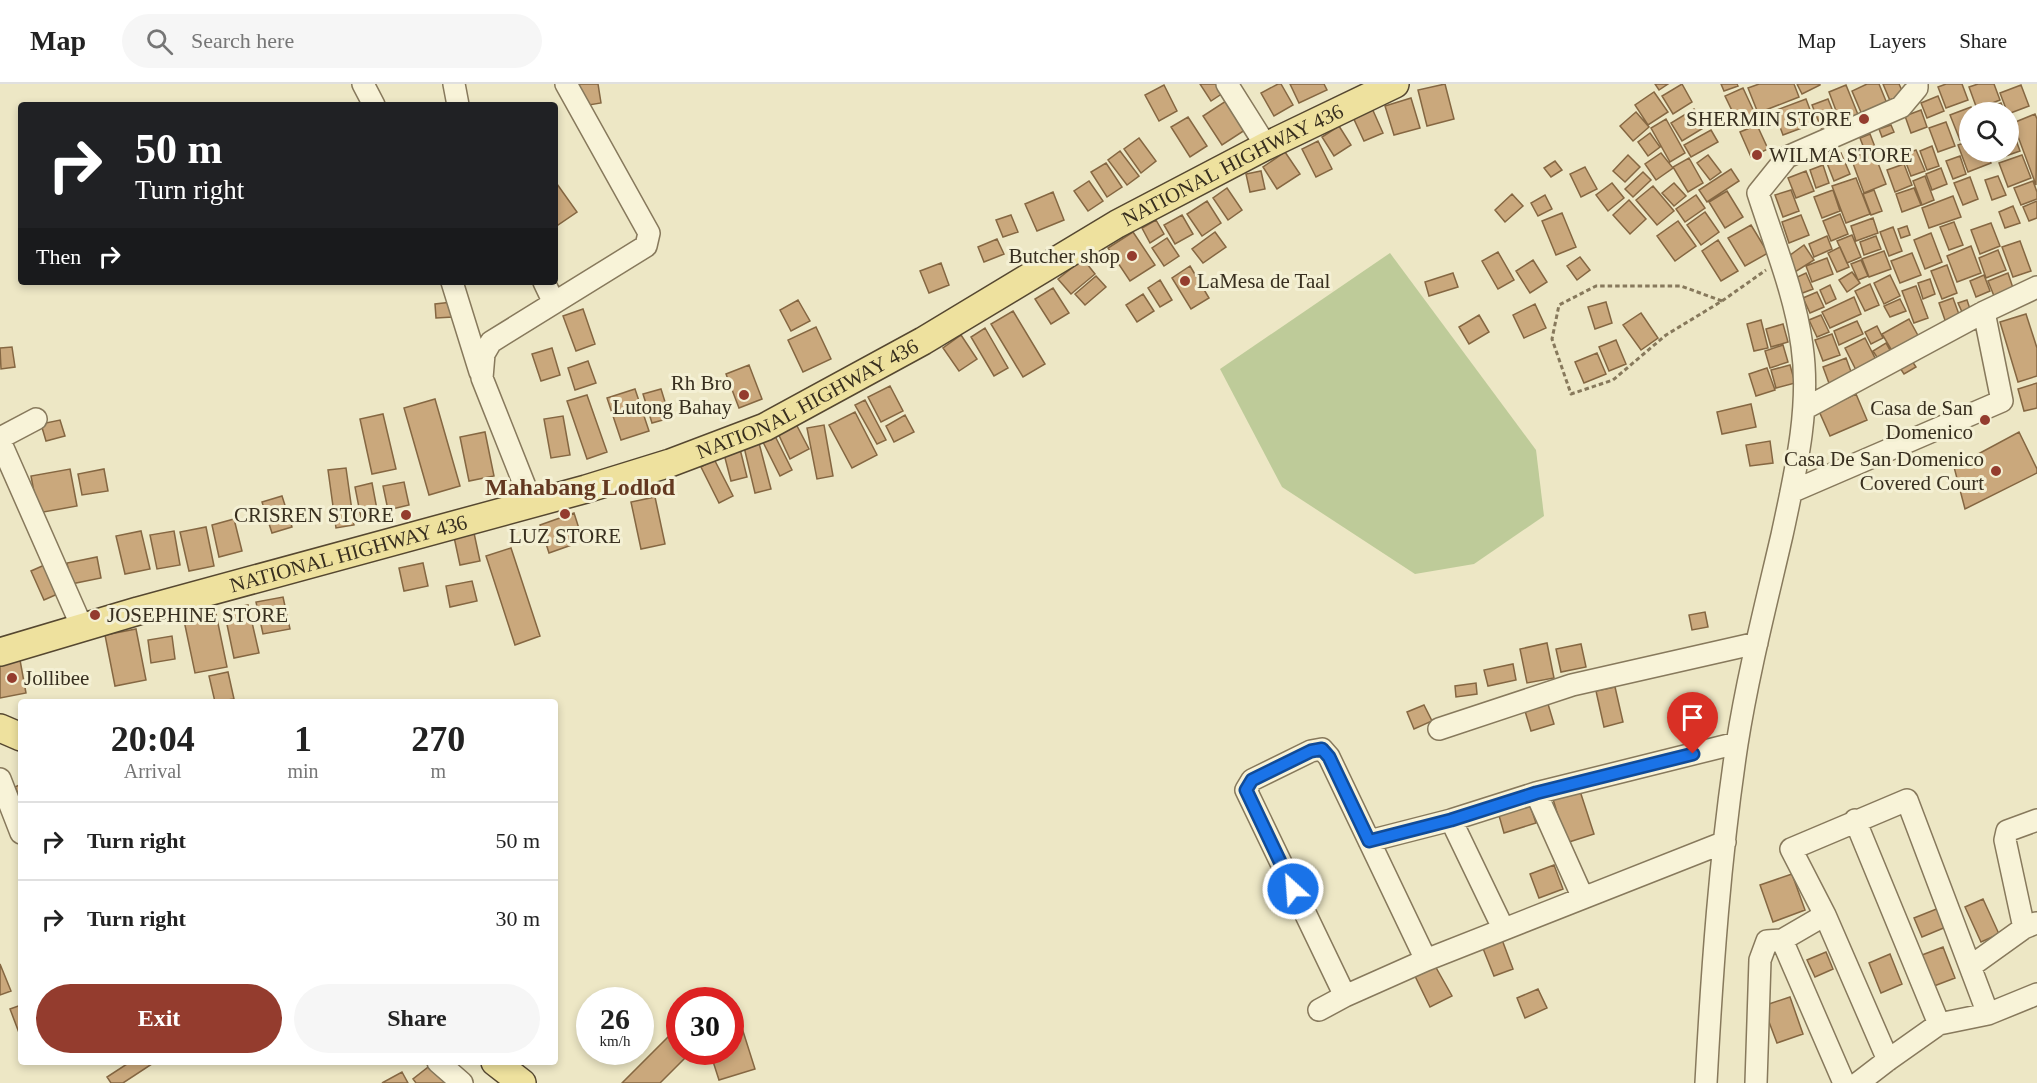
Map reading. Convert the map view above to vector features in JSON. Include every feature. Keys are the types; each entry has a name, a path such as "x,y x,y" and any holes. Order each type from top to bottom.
{"main road":[{"name":"NATIONAL HIGHWAY 436","path":"0,651 532,504 670,463 765,427 923,341 1117,224 1266,146 1395,84"},
{"path":"0,728 18,736"},
{"path":"499,1065 522,1083"}],"street":[{"path":"363,84 372,102"},
{"path":"454,84 457,102"},
{"path":"482,378 484,354 491,342 646,246 649,233 566,84"},
{"path":"1227,84 1266,146"},
{"path":"1706,1083 1712,979 1737,743 1791,492 1804,409 1802,347 1780,260 1758,193 1787,157 1901,107 1917,88 1917,84"},
{"path":"453,285 482,378 532,504"},
{"path":"545,285 554,303"},
{"path":"1804,409 1984,312 2037,287"},
{"path":"1791,492 2002,401 1984,312"},
{"path":"36,419 0,440 82,627"},
{"path":"1439,729 1572,685 1757,643"},
{"path":"1369,841 1451,820 1536,793 1737,743"},
{"path":"1345,996 1246,790 1252,780 1311,751 1322,749 1329,757 1426,960"},
{"path":"0,779 18,825"},
{"path":"1536,793 1583,898"},
{"path":"1887,1060 1825,915 1791,849 1906,800 1988,1014"},
{"path":"1451,820 1503,928"},
{"path":"1855,820 1939,1024"},
{"path":"1971,966 2031,925 2005,840 2007,831 2037,820"},
{"path":"1319,1010 1345,996 1503,928 1725,842"},
{"path":"1755,1083 1760,960 1767,941 1782,940 1825,915"},
{"path":"1782,940 1844,1083"},
{"path":"1858,1083 1939,1024 1988,1014 2037,994"},
{"path":"441,1065 462,1083"}],"path":[{"path":"1722,301 1681,286 1596,286 1559,305 1552,339 1571,394 1613,380 1666,335 1722,301 1780,260"}],"green space":[{"path":"1390,253 1536,450 1544,516 1474,564 1415,574 1282,487 1220,369"}],"building":[{"path":"578,84 598,84 601,103 583,106"},
{"path":"1200,84 1221,84 1226,91 1211,101"},
{"path":"1281,84 1293,105 1274,116 1261,93"},
{"path":"1290,84 1324,84 1327,90 1299,103"},
{"path":"1445,84 1454,119 1427,126 1418,90"},
{"path":"1655,84 1668,84 1659,90"},
{"path":"1682,84 1692,102 1673,114 1662,96"},
{"path":"1721,84 1737,84 1738,86 1724,91"},
{"path":"1759,84 1794,84 1799,97 1758,113 1748,88"},
{"path":"1797,84 1820,84 1820,85 1802,94"},
{"path":"1867,84 1879,84 1888,106 1863,117 1852,91"},
{"path":"1883,84 1899,84 1905,97 1891,103"},
{"path":"1946,84 1962,84 1968,100 1946,108 1938,87"},
{"path":"1978,84 1994,84 2000,100 1974,102 1969,87"},
{"path":"1164,85 1177,111 1159,121 1145,95"},
{"path":"1846,85 1859,117 1841,124 1829,92"},
{"path":"2021,85 2029,106 2019,110 2019,102 2003,102 2000,93"},
{"path":"1743,88 1756,116 1738,123 1725,96"},
{"path":"1654,92 1668,112 1648,125 1635,105"},
{"path":"1938,96 1944,111 1927,118 1921,103"},
{"path":"1411,98 1420,128 1394,135 1385,106"},
{"path":"1806,99 1815,123 1783,135 1774,111"},
{"path":"1828,99 1838,124 1822,130 1812,105"},
{"path":"1226,101 1245,130 1222,145 1203,116"},
{"path":"1371,106 1383,133 1364,141 1352,115"},
{"path":"1694,109 1705,127 1682,141 1671,123"},
{"path":"1921,110 1927,127 1911,133 1905,116"},
{"path":"1636,112 1649,127 1633,141 1620,126"},
{"path":"1959,112 1959,138 1950,115"},
{"path":"2035,114 2037,119 2036,185 2019,139 2019,121"},
{"path":"1188,117 1207,146 1190,157 1171,127"},
{"path":"1666,119 1685,153 1670,162 1651,128"},
{"path":"1946,122 1955,146 1938,152 1929,128"},
{"path":"1757,125 1768,149 1751,157 1740,132"},
{"path":"1891,125 1894,132 1882,137 1879,129"},
{"path":"1339,126 1351,145 1334,156 1322,137"},
{"path":"1711,130 1718,142 1691,157 1684,145"},
{"path":"1650,133 1660,147 1648,156 1638,142"},
{"path":"1870,134 1875,147 1865,151 1860,138"},
{"path":"1139,138 1156,161 1141,173 1124,149"},
{"path":"1318,141 1332,169 1316,177 1302,149"},
{"path":"1932,146 1939,166 1927,170 1920,151"},
{"path":"1873,150 1886,184 1864,193 1851,158"},
{"path":"1916,150 1925,171 1911,176 1903,155"},
{"path":"1120,151 1139,176 1127,185 1108,160"},
{"path":"1285,152 1300,174 1277,189 1263,167"},
{"path":"1661,153 1673,168 1656,180 1645,164"},
{"path":"1841,153 1850,174 1834,181 1825,158"},
{"path":"1628,155 1640,167 1625,182 1613,171"},
{"path":"1708,155 1721,172 1710,180 1697,163"},
{"path":"2022,155 2031,178 2008,187 1999,163 2019,162 2019,156"},
{"path":"1959,156 1959,162 1962,162 1966,174 1953,179 1946,161"},
{"path":"1689,158 1703,183 1688,192 1673,167"},
{"path":"1555,161 1562,170 1551,177 1544,168"},
{"path":"1964,162 1991,162 1991,163 1968,172"},
{"path":"1106,163 1122,187 1107,197 1091,172"},
{"path":"1904,164 1912,185 1895,192 1887,170"},
{"path":"1823,165 1829,183 1816,188 1810,170"},
{"path":"1585,167 1597,189 1581,197 1570,174"},
{"path":"1941,168 1947,184 1932,190 1926,174"},
{"path":"1731,169 1739,181 1707,202 1699,190"},
{"path":"1261,171 1265,189 1250,192 1246,174"},
{"path":"1806,171 1814,191 1796,198 1788,178"},
{"path":"1643,172 1651,180 1633,197 1625,189"},
{"path":"1925,176 1934,200 1922,205 1913,181"},
{"path":"1998,176 2006,195 1992,200 1985,180"},
{"path":"1970,177 1978,199 1963,205 1954,183"},
{"path":"1856,178 1870,214 1846,223 1832,186"},
{"path":"1089,181 1103,201 1088,211 1074,191"},
{"path":"2033,181 2037,199 2021,205 2014,188"},
{"path":"1612,183 1624,198 1608,211 1596,195"},
{"path":"1674,183 1686,196 1674,206 1662,193"},
{"path":"558,185 577,212 558,225"},
{"path":"1653,186 1674,211 1657,225 1636,200"},
{"path":"1227,188 1242,210 1228,220 1213,198"},
{"path":"1914,188 1921,205 1902,212 1896,194"},
{"path":"1791,190 1799,211 1783,217 1775,195"},
{"path":"1833,190 1840,211 1822,218 1814,197"},
{"path":"1874,190 1882,211 1871,215 1863,194"},
{"path":"1727,191 1743,217 1725,228 1709,202"},
{"path":"1053,192 1064,220 1037,231 1025,204"},
{"path":"1512,194 1523,206 1505,222 1495,210"},
{"path":"1545,195 1552,209 1538,216 1531,203"},
{"path":"1696,195 1705,208 1685,222 1676,209"},
{"path":"1953,196 1961,217 1929,228 1922,208"},
{"path":"1629,200 1646,219 1630,234 1613,215"},
{"path":"1207,201 1221,223 1202,236 1187,214"},
{"path":"2037,201 2037,218 2029,221 2023,207"},
{"path":"2013,206 2020,223 2005,228 1999,212"},
{"path":"1705,212 1719,232 1701,245 1687,225"},
{"path":"1562,213 1576,247 1556,255 1542,221"},
{"path":"1840,214 1848,234 1831,241 1823,221"},
{"path":"1011,215 1018,232 1003,237 996,220"},
{"path":"1182,215 1193,234 1175,244 1164,225"},
{"path":"1801,215 1809,235 1789,243 1782,222"},
{"path":"1873,218 1878,233 1856,241 1851,226"},
{"path":"1156,220 1164,234 1150,243 1142,228"},
{"path":"1678,221 1696,246 1675,261 1657,236"},
{"path":"1954,222 1963,245 1949,250 1940,227"},
{"path":"1991,223 2000,246 1980,254 1971,230"},
{"path":"1751,225 1768,253 1745,266 1728,238"},
{"path":"1907,226 1910,235 1901,238 1898,229"},
{"path":"1893,227 1902,251 1889,256 1880,232"},
{"path":"1133,232 1155,265 1130,281 1108,248"},
{"path":"1215,232 1226,247 1203,263 1192,249"},
{"path":"1931,233 1942,262 1925,269 1914,240"},
{"path":"1852,235 1861,257 1847,263 1837,241"},
{"path":"1827,236 1832,249 1814,257 1809,244"},
{"path":"1876,236 1881,249 1864,255 1860,242"},
{"path":"1167,238 1179,256 1164,266 1152,248"},
{"path":"997,239 1004,254 984,262 978,247"},
{"path":"1718,240 1738,271 1721,281 1702,251"},
{"path":"2020,241 2031,271 2013,277 2002,247"},
{"path":"1804,245 1814,260 1795,272 1786,258"},
{"path":"1971,246 1981,273 1957,282 1947,256"},
{"path":"1840,247 1849,267 1837,272 1828,253"},
{"path":"1998,250 2006,270 1986,278 1979,258"},
{"path":"1884,251 1891,269 1869,277 1862,259"},
{"path":"1498,252 1514,280 1498,289 1482,261"},
{"path":"1912,253 1921,275 1900,283 1891,261"},
{"path":"1580,257 1590,270 1577,280 1567,266"},
{"path":"1827,258 1833,274 1812,282 1806,266"},
{"path":"1083,259 1095,274 1071,294 1058,279"},
{"path":"1533,260 1547,282 1530,293 1516,271"},
{"path":"1861,260 1868,276 1858,280 1851,264"},
{"path":"941,263 949,285 929,293 920,271"},
{"path":"1947,265 1957,293 1942,299 1931,271"},
{"path":"1190,266 1209,298 1191,309 1172,278"},
{"path":"1852,272 1860,283 1847,292 1839,280"},
{"path":"1453,273 1458,287 1429,296 1425,282"},
{"path":"1806,273 1813,289 1800,294 1793,279"},
{"path":"2008,273 2013,288 1994,296 1988,281"},
{"path":"1890,275 1900,296 1884,304 1874,283"},
{"path":"1984,275 1990,291 1976,297 1970,281"},
{"path":"1096,276 1106,287 1085,305 1075,294"},
{"path":"1930,279 1935,294 1923,299 1918,283"},
{"path":"1160,280 1172,300 1160,307 1148,288"},
{"path":"1870,284 1879,305 1865,311 1855,291"},
{"path":"1830,285 1836,299 1826,304 1820,290"},
{"path":"1916,286 1928,318 1914,323 1902,291"},
{"path":"1053,288 1069,313 1051,324 1035,299"},
{"path":"1817,292 1824,307 1810,313 1803,298"},
{"path":"1143,294 1154,311 1137,322 1126,305"},
{"path":"1854,297 1861,314 1830,328 1822,312"},
{"path":"1953,298 1960,317 1946,323 1939,303"},
{"path":"1900,299 1906,311 1890,317 1884,306"},
{"path":"798,300 810,321 791,331 780,310"},
{"path":"1967,300 1970,309 1962,312 1958,303"},
{"path":"452,302 453,317 436,318 435,304"},
{"path":"1606,302 1612,323 1595,329 1588,307"},
{"path":"1535,304 1546,328 1524,338 1513,315"},
{"path":"583,309 595,344 576,351 563,316"},
{"path":"1013,311 1045,364 1023,377 991,324"},
{"path":"1641,313 1658,338 1641,350 1623,325"},
{"path":"2026,314 2037,348 2037,376 2018,382 2000,322"},
{"path":"1479,315 1489,332 1469,344 1459,327"},
{"path":"1821,315 1829,332 1817,337 1809,320"},
{"path":"1909,319 1921,341 1895,356 1882,334"},
{"path":"1761,320 1768,348 1754,351 1747,324"},
{"path":"1857,321 1863,334 1839,345 1834,331"},
{"path":"1783,324 1788,342 1771,347 1766,329"},
{"path":"1877,326 1883,338 1871,344 1865,332"},
{"path":"816,327 831,359 803,372 788,340"},
{"path":"985,328 1008,368 994,376 971,337"},
{"path":"1832,334 1840,355 1823,361 1815,340"},
{"path":"961,335 977,359 959,371 943,348"},
{"path":"1865,338 1877,362 1857,372 1845,348"},
{"path":"1616,340 1626,364 1609,371 1599,347"},
{"path":"1886,343 1892,354 1880,362 1873,351"},
{"path":"1783,345 1788,362 1770,368 1765,351"},
{"path":"12,347 15,367 1,369 0,348"},
{"path":"552,348 560,375 541,381 532,354"},
{"path":"1597,353 1606,374 1584,383 1575,362"},
{"path":"1846,358 1853,377 1830,386 1823,367"},
{"path":"588,361 596,383 575,390 568,368"},
{"path":"1912,361 1916,367 1904,374 1900,368"},
{"path":"749,365 762,399 739,408 726,374"},
{"path":"1790,365 1795,383 1776,388 1771,370"},
{"path":"1767,368 1775,390 1756,396 1749,374"},
{"path":"2037,383 2037,408 2024,411 2018,389"},
{"path":"890,386 903,411 881,422 868,397"},
{"path":"635,389 649,431 621,440 607,398"},
{"path":"661,389 670,418 652,423 643,394"},
{"path":"1856,394 1867,420 1830,436 1819,411"},
{"path":"587,395 607,452 587,459 567,401"},
{"path":"435,399 460,486 429,495 404,408"},
{"path":"865,400 886,440 877,444 855,405"},
{"path":"1751,404 1756,427 1722,434 1717,412"},
{"path":"855,412 877,455 852,468 829,425"},
{"path":"383,414 396,469 372,474 360,419"},
{"path":"905,415 914,432 894,442 886,426"},
{"path":"563,416 570,455 551,458 544,419"},
{"path":"60,420 65,436 46,441 41,424"},
{"path":"795,422 809,449 790,459 777,431"},
{"path":"824,425 833,476 817,479 807,428"},
{"path":"485,432 494,476 469,481 460,437"},
{"name":"Casa De San Domenico Covered Court","path":"2019,432 2037,473 1965,509 1954,467"},
{"path":"774,434 792,470 780,476 762,440"},
{"path":"1770,441 1773,463 1750,466 1746,445"},
{"path":"759,443 771,489 755,493 744,447"},
{"path":"740,449 747,477 731,481 724,454"},
{"path":"714,459 733,496 719,503 701,467"},
{"path":"346,468 354,525 336,528 328,470"},
{"path":"70,469 77,506 38,513 31,476"},
{"path":"104,469 108,491 82,495 78,474"},
{"path":"404,482 409,505 388,510 383,486"},
{"path":"372,483 379,520 362,523 355,487"},
{"path":"282,496 292,527 272,533 262,502"},
{"path":"655,497 665,544 641,549 631,502"},
{"path":"574,513 583,541 549,553 540,525"},
{"path":"234,519 242,551 219,557 212,525"},
{"path":"206,527 214,566 189,571 180,532"},
{"path":"141,531 150,569 125,574 116,536"},
{"path":"174,531 180,565 157,569 150,535"},
{"path":"474,533 480,561 460,565 454,537"},
{"path":"511,548 540,636 515,645 486,556"},
{"path":"97,557 101,578 71,584 67,563"},
{"path":"49,563 62,592 44,600 31,571"},
{"path":"423,563 428,586 404,591 399,568"},
{"path":"472,581 477,601 450,607 446,586"},
{"path":"283,597 290,629 263,634 256,602"},
{"path":"214,604 227,667 195,673 182,611"},
{"path":"248,605 259,653 234,658 224,610"},
{"path":"1705,612 1708,627 1692,630 1689,615"},
{"path":"136,629 146,680 115,686 105,635"},
{"path":"172,636 175,659 151,663 148,640"},
{"path":"1547,643 1554,678 1527,683 1520,649"},
{"path":"1581,644 1586,667 1561,672 1556,649"},
{"name":"Jollibee","path":"20,660 26,693 0,698 0,664"},
{"path":"1513,664 1516,680 1488,686 1484,670"},
{"path":"228,672 234,699 214,699 209,676"},
{"path":"1476,683 1477,694 1456,697 1455,686"},
{"path":"1615,687 1623,722 1604,727 1596,691"},
{"path":"1548,704 1554,724 1531,731 1525,711"},
{"path":"1424,705 1432,721 1414,729 1407,712"},
{"path":"1580,791 1594,834 1566,843 1553,799"},
{"path":"1529,802 1536,823 1504,833 1498,812"},
{"path":"1554,865 1563,889 1539,898 1530,874"},
{"path":"1792,874 1805,910 1773,922 1760,885"},
{"path":"1983,899 1999,934 1981,942 1965,907"},
{"path":"1939,908 1946,927 1922,937 1914,918"},
{"path":"1501,937 1513,969 1494,976 1482,946"},
{"path":"1943,947 1955,978 1934,986 1922,955"},
{"path":"1826,952 1833,969 1815,977 1807,960"},
{"path":"1890,954 1902,984 1881,993 1869,963"},
{"path":"0,964 11,991 0,995"},
{"path":"1434,964 1452,996 1430,1007 1414,974"},
{"path":"1538,989 1547,1008 1525,1018 1517,998"},
{"path":"1790,997 1803,1034 1777,1043 1763,1006"},
{"path":"18,1006 18,1030 10,1009"},
{"path":"744,1034 755,1069 719,1080 714,1065 744,1065"},
{"path":"666,1039 666,1065 678,1065 660,1083 622,1083 640,1065 654,1065 654,1051"},
{"path":"125,1065 150,1065 123,1083 111,1083 107,1077"},
{"path":"433,1065 447,1083 416,1083 413,1079"},
{"path":"402,1072 408,1083 382,1083"}],"place":[{"name":"SHERMIN STORE","path":"1864,119"},
{"name":"WILMA STORE","path":"1757,155"},
{"name":"Butcher shop","path":"1132,256"},
{"name":"LaMesa de Taal","path":"1185,281"},
{"name":"Rh Bro Lutong Bahay","path":"744,395"},
{"name":"Casa de San Domenico","path":"1985,420"},
{"name":"Casa De San Domenico Covered Court","path":"1996,471"},
{"name":"LUZ STORE","path":"565,514"},
{"name":"CRISREN STORE","path":"406,515"},
{"name":"JOSEPHINE STORE","path":"95,615"},
{"name":"Jollibee","path":"12,678"}],"district":[{"name":"Mahabang Lodlod","path":"580,487"}],"route":[{"path":"1293,889 1246,790 1252,780 1311,751 1322,749 1329,757 1369,841 1451,820 1536,793 1693,754"}]}
